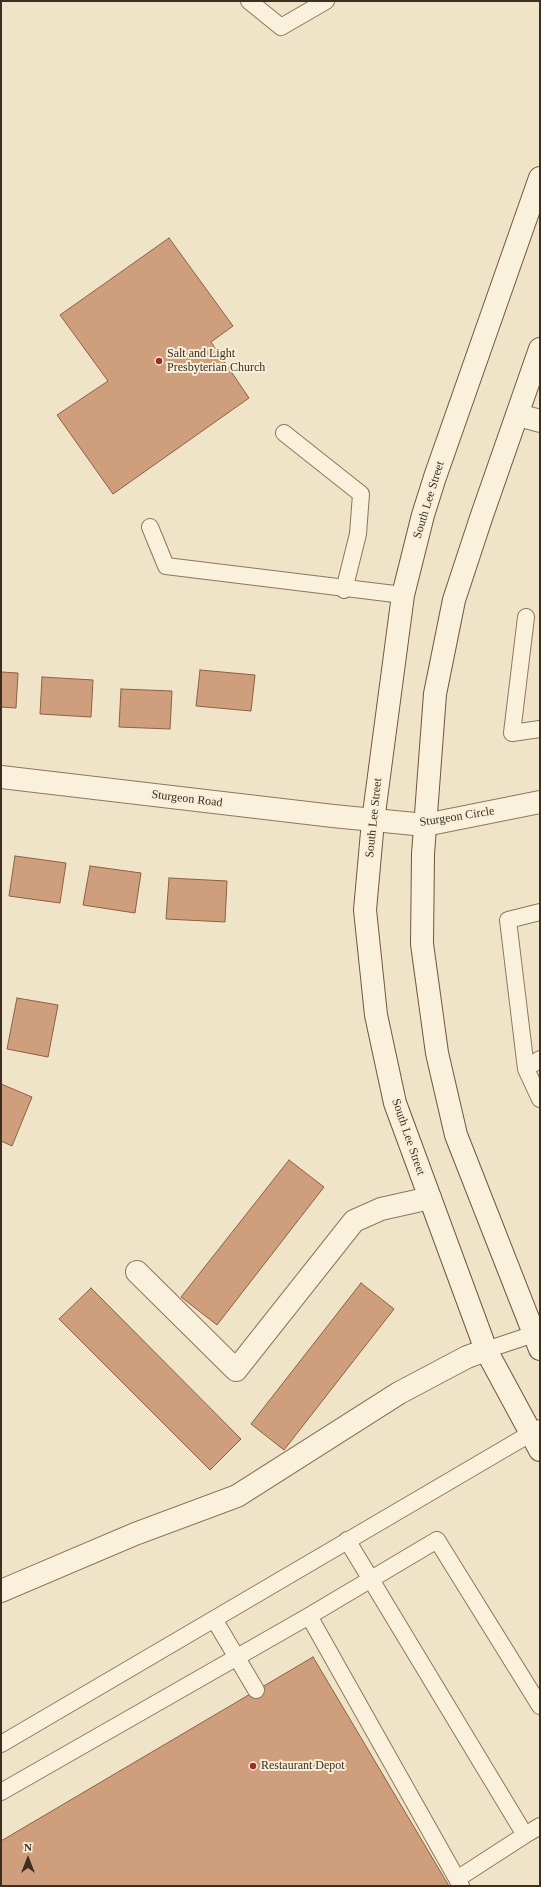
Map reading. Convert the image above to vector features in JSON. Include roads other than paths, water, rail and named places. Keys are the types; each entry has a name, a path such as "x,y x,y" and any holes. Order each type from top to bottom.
{"main road":[{"name":"South Lee Street","path":"537,1437 486,1350 396,1103 376,1015 365,910 373,821 402,595 423,515 435,477 540,178"},
{"path":"538,1338 456,1135 437,1053 422,944 425,825 435,694 454,600 480,518 518,415 540,349"},
{"path":"518,415 540,421"},
{"name":"Sturgeon Road","path":"1,777 373,821"},
{"name":"Sturgeon Circle","path":"373,821 425,825 540,802"},
{"path":"137,1272 236,1370 354,1221 381,1209 430,1198"},
{"path":"1,1591 134,1534 237,1496 399,1393 467,1357 486,1350"}],"lane":[{"path":"249,1 281,27 326,1"},
{"path":"284,433 361,494 358,534 344,590"},
{"path":"150,527 166,566 344,590 402,595"},
{"path":"526,617 512,733 540,729"},
{"path":"540,912 508,920 526,1069 540,1099"},
{"path":"526,1069 540,1059"},
{"path":"486,1350 538,1338"},
{"path":"1,1744 347,1540 537,1437"},
{"path":"347,1540 525,1835"},
{"path":"1,1792 309,1616 370,1578 437,1540 540,1706"},
{"path":"309,1616 459,1883 525,1835 540,1826"},
{"path":"214,1619 256,1690"}],"place":[{"name":"Salt and Light Presbyterian Church","path":"159,361"},
{"name":"Restaurant Depot","path":"253,1766"}]}
